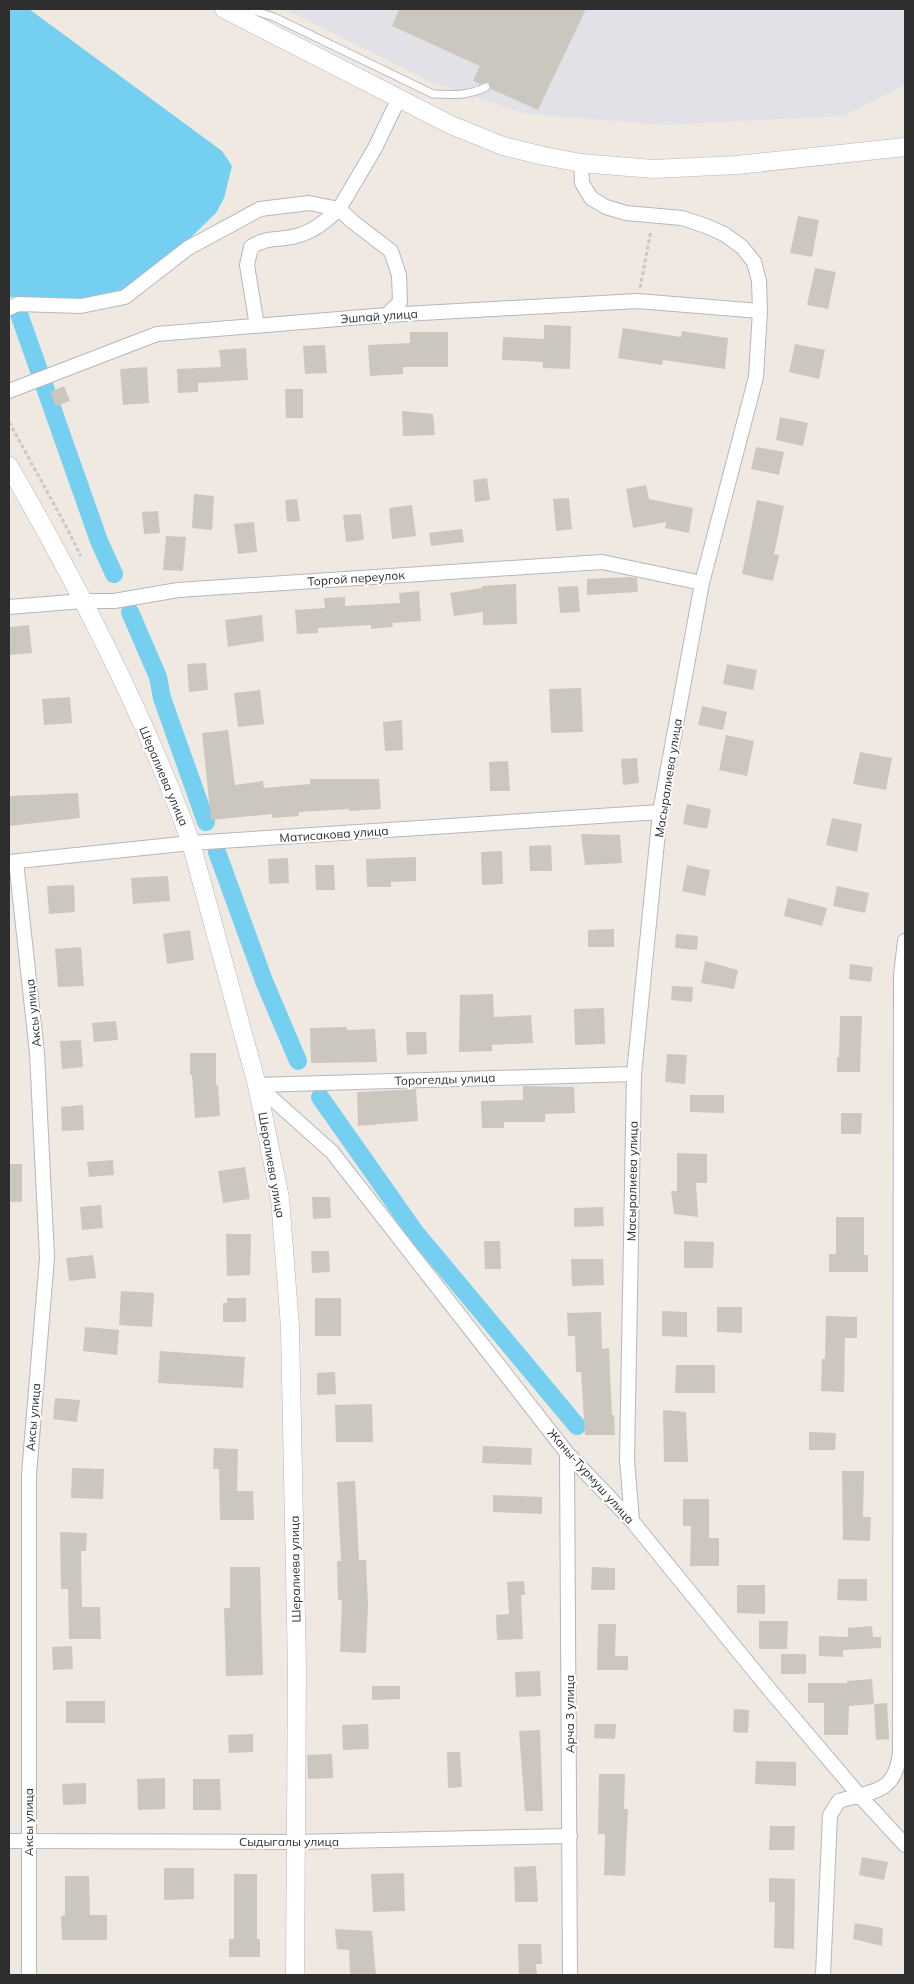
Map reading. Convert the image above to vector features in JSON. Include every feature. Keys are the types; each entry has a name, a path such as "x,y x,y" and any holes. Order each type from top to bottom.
{"street":[{"path":"225,9 451,125 502,146 581,162 653,169 736,166 905,147"},
{"path":"256,326 247,265 250,247 263,239 296,236 323,224 339,208 374,148 400,98"},
{"name":"Масыралиева улица","path":"581,162 582,183 591,198 606,207 619,211 682,218 706,226 742,247 754,262 759,281 760,311 756,377 702,583 660,812 634,1074 628,1460 632,1521"},
{"path":"9,308 18,304 82,306 125,298 188,248 260,209 309,202 339,208 353,222 391,251 398,275 400,302 387,315"},
{"name":"Эшпай улица","path":"9,391 157,334 387,315 637,301 760,311"},
{"name":"Шералиева улица","path":"9,466 82,601 152,745 191,843 257,1085 280,1198 290,1327 298,1669 295,1975"},
{"name":"Торгой переулок","path":"9,607 82,601 114,601 178,590 602,562 702,583"},
{"name":"Матисакова улица","path":"12,861 191,843 660,812"},
{"name":"Аксы улица","path":"12,861 37,1054 47,1258 29,1474 29,1975"},
{"path":"824,1975 830,1815 839,1801 879,1790 891,1782 898,1768 900,1752 901,975 905,941"},
{"name":"Торогелды улица","path":"257,1085 634,1074"},
{"name":"Жаны-Турмуш улица","path":"257,1085 332,1152 567,1453 632,1521 859,1795 905,1845"},
{"name":"Арча 3 улица","path":"567,1453 570,1975"},
{"name":"Сыдыгалы улица","path":"9,1841 296,1842 570,1836"}],"lane":[{"path":"225,9 249,9 274,17 433,94 462,95 486,87"}],"path":[{"path":"637,301 653,216"},
{"path":"9,422 62,516 81,557"}],"shaded area":[{"path":"284,9 905,9 905,85 843,116 666,125 526,114 434,83"}],"water":[{"path":"9,9 29,9 222,151 232,166 224,198 216,213 160,267 130,287 99,299 9,297"}],"building":[{"path":"399,9 586,9 538,110 491,89 489,82 480,84 473,81 480,66 392,26"},
{"path":"798,216 819,220 812,257 790,253"},
{"path":"815,268 836,272 828,309 807,305"},
{"path":"544,325 571,326 570,369 543,368 543,362 502,360 503,337 544,339"},
{"path":"623,328 681,337 682,331 728,338 725,369 663,360 662,365 618,358"},
{"path":"410,332 448,332 448,367 403,367 403,374 370,376 368,345 410,343"},
{"path":"795,344 825,350 819,379 789,372"},
{"path":"325,345 327,373 305,374 303,346"},
{"path":"246,348 248,380 198,383 198,392 178,393 177,369 221,367 219,350"},
{"path":"147,367 149,403 123,405 120,369"},
{"path":"64,386 70,401 56,406 50,392"},
{"path":"285,389 303,389 303,418 286,418"},
{"path":"402,411 433,414 435,435 403,436"},
{"path":"780,417 808,423 803,446 776,440"},
{"path":"756,447 784,452 779,475 751,469"},
{"path":"487,478 490,500 475,502 473,480"},
{"path":"646,485 649,499 693,508 689,533 665,528 666,522 633,528 626,489"},
{"path":"194,494 214,496 212,530 192,528"},
{"path":"569,498 572,529 556,531 553,499"},
{"path":"297,499 300,521 287,522 285,500"},
{"path":"757,500 784,506 774,554 779,555 773,581 742,574"},
{"path":"412,505 416,536 392,539 389,508"},
{"path":"158,511 160,533 144,534 142,512"},
{"path":"361,514 364,540 346,542 343,515"},
{"path":"254,522 257,552 238,554 234,524"},
{"path":"462,529 464,542 431,546 429,533"},
{"path":"166,536 186,537 183,571 163,570"},
{"path":"637,578 638,592 587,595 587,579"},
{"path":"516,584 517,624 483,625 483,612 454,616 450,593 482,588 482,586"},
{"path":"578,586 580,612 560,613 558,587"},
{"path":"419,591 421,621 392,623 393,627 371,629 371,625 318,628 318,633 297,634 295,610 325,608 324,598 345,597 345,606 400,603 399,593"},
{"path":"262,615 264,641 228,647 225,620"},
{"path":"29,625 32,653 9,655 9,627"},
{"path":"206,663 208,690 189,692 187,664"},
{"path":"727,664 757,670 753,690 723,684"},
{"path":"581,688 583,732 551,733 549,689"},
{"path":"260,690 264,724 238,727 234,693"},
{"path":"70,697 72,723 44,725 42,699"},
{"path":"702,706 727,712 723,730 698,725"},
{"path":"402,720 403,750 385,751 383,722"},
{"path":"228,730 235,785 263,781 264,788 310,784 310,779 379,779 381,809 299,812 299,816 272,818 272,814 211,820 202,733"},
{"path":"726,735 754,741 747,776 719,770"},
{"path":"860,752 892,758 886,790 853,784"},
{"path":"637,758 639,783 623,785 621,759"},
{"path":"508,761 510,791 490,791 489,762"},
{"path":"78,793 80,818 9,826 9,796"},
{"path":"687,804 711,809 707,829 683,824"},
{"path":"832,818 862,824 857,852 826,845"},
{"path":"581,834 620,835 622,863 585,865"},
{"path":"551,845 552,871 530,871 529,846"},
{"path":"502,851 503,884 482,885 481,852"},
{"path":"416,857 416,881 391,882 391,887 367,887 366,859"},
{"path":"288,858 289,883 269,884 268,859"},
{"path":"315,865 334,865 335,890 316,890"},
{"path":"687,865 710,870 705,896 682,891"},
{"path":"168,876 170,901 133,904 131,878"},
{"path":"74,885 75,912 49,914 47,886"},
{"path":"837,886 869,893 865,913 833,906"},
{"path":"788,898 827,908 822,926 784,916"},
{"path":"614,929 614,947 588,947 588,930"},
{"path":"190,930 194,960 167,964 163,934"},
{"path":"676,934 698,936 697,950 675,948"},
{"path":"81,947 84,986 58,987 55,949"},
{"path":"705,961 738,970 734,989 701,983"},
{"path":"850,964 873,967 871,982 849,979"},
{"path":"672,986 693,987 692,1002 671,1000"},
{"path":"493,994 494,1017 531,1015 533,1043 492,1045 492,1051 459,1052 460,995"},
{"path":"604,1008 605,1044 575,1045 574,1009"},
{"path":"840,1016 862,1016 860,1072 837,1072"},
{"path":"116,1021 118,1040 94,1042 92,1023"},
{"path":"347,1027 347,1030 375,1029 377,1062 311,1063 310,1028"},
{"path":"406,1032 426,1032 427,1054 407,1055"},
{"path":"81,1040 83,1067 62,1069 60,1041"},
{"path":"190,1053 216,1053 216,1085 218,1085 220,1116 195,1118 192,1075 190,1075"},
{"path":"667,1054 687,1055 685,1084 665,1082"},
{"path":"523,1086 574,1087 575,1113 545,1114 545,1122 504,1122 504,1128 482,1128 481,1101 523,1100"},
{"path":"416,1089 418,1121 358,1126 357,1092"},
{"path":"690,1095 724,1095 724,1113 690,1112"},
{"path":"83,1105 84,1130 62,1131 61,1107"},
{"path":"841,1113 862,1113 861,1134 841,1134"},
{"path":"677,1153 707,1154 707,1183 696,1183 698,1217 674,1214 671,1191 677,1191"},
{"path":"113,1160 114,1175 89,1177 87,1162"},
{"path":"9,1164 22,1164 22,1202 9,1202"},
{"path":"245,1167 250,1199 223,1203 218,1171"},
{"path":"312,1197 330,1197 331,1218 313,1219"},
{"path":"101,1205 103,1228 82,1230 80,1207"},
{"path":"603,1207 604,1226 574,1227 574,1208"},
{"path":"836,1217 864,1217 864,1255 868,1255 868,1272 829,1272 829,1254 836,1254"},
{"path":"226,1234 251,1234 250,1275 227,1276"},
{"path":"484,1241 500,1241 501,1269 485,1269"},
{"path":"684,1241 714,1242 713,1268 684,1268"},
{"path":"311,1251 329,1251 330,1272 312,1273"},
{"path":"93,1255 96,1278 69,1281 66,1258"},
{"path":"571,1259 603,1259 604,1285 572,1286"},
{"path":"121,1291 154,1293 152,1327 119,1325"},
{"path":"227,1298 246,1298 246,1322 223,1322 223,1303 227,1303"},
{"path":"315,1298 341,1298 341,1336 315,1336"},
{"path":"717,1307 742,1307 742,1333 717,1332"},
{"path":"662,1311 687,1312 687,1337 662,1336"},
{"path":"601,1312 602,1349 609,1348 612,1415 614,1415 615,1435 585,1435 581,1372 576,1372 575,1336 568,1336 567,1313"},
{"path":"826,1316 857,1317 857,1338 845,1338 844,1392 821,1391 822,1359 825,1359"},
{"path":"85,1327 119,1330 117,1355 83,1351"},
{"path":"160,1351 245,1357 243,1388 158,1383"},
{"path":"676,1365 715,1365 715,1393 675,1393"},
{"path":"335,1372 336,1394 317,1395 317,1373"},
{"path":"55,1398 80,1400 77,1422 53,1419"},
{"path":"372,1404 373,1442 336,1442 335,1405"},
{"path":"663,1410 686,1412 688,1462 664,1462"},
{"path":"809,1432 836,1433 835,1450 809,1450"},
{"path":"483,1446 532,1448 531,1465 482,1463"},
{"path":"214,1448 238,1449 237,1491 253,1491 254,1520 220,1520 219,1469 213,1469"},
{"path":"72,1468 104,1469 103,1499 71,1498"},
{"path":"842,1471 864,1471 863,1517 871,1517 870,1541 843,1540"},
{"path":"355,1481 359,1560 366,1560 368,1605 366,1653 340,1652 342,1600 338,1600 337,1561 341,1561 337,1482"},
{"path":"493,1495 542,1497 542,1514 493,1512"},
{"path":"683,1499 709,1499 709,1538 719,1538 719,1566 690,1566 691,1526 683,1526"},
{"path":"60,1532 87,1533 86,1551 81,1551 82,1607 100,1607 101,1639 69,1639 68,1589 61,1589"},
{"path":"230,1567 260,1567 263,1675 226,1676 224,1608 230,1608"},
{"path":"592,1567 615,1568 615,1590 591,1590"},
{"path":"838,1579 867,1579 867,1601 837,1600"},
{"path":"524,1581 525,1595 521,1595 523,1639 497,1640 496,1615 509,1614 507,1582"},
{"path":"737,1585 765,1585 765,1614 737,1613"},
{"path":"759,1621 788,1621 787,1649 759,1649"},
{"path":"598,1624 616,1624 615,1656 628,1656 628,1670 597,1670"},
{"path":"872,1626 873,1637 881,1637 881,1648 843,1650 843,1657 819,1656 819,1636 848,1637 848,1628"},
{"path":"72,1646 73,1669 53,1670 52,1647"},
{"path":"781,1654 806,1654 806,1674 781,1674"},
{"path":"540,1671 541,1696 516,1697 515,1672"},
{"path":"872,1679 874,1704 849,1706 848,1735 824,1735 824,1703 808,1703 808,1683 847,1683 847,1681"},
{"path":"372,1686 400,1686 400,1699 372,1700"},
{"path":"66,1701 105,1701 105,1723 66,1723"},
{"path":"887,1703 889,1739 876,1740 874,1704"},
{"path":"734,1709 749,1710 748,1733 733,1732"},
{"path":"368,1724 369,1749 343,1750 342,1725"},
{"path":"595,1724 616,1724 615,1739 594,1738"},
{"path":"540,1730 543,1811 525,1811 519,1731"},
{"path":"253,1734 253,1752 229,1753 228,1735"},
{"path":"447,1752 460,1752 462,1787 448,1788"},
{"path":"332,1754 333,1778 308,1779 307,1755"},
{"path":"756,1761 796,1762 796,1786 755,1784"},
{"path":"599,1774 625,1774 624,1809 628,1809 625,1876 604,1875 605,1834 598,1834"},
{"path":"165,1778 165,1809 138,1810 137,1779"},
{"path":"193,1779 220,1779 221,1810 193,1810"},
{"path":"86,1783 86,1804 63,1805 62,1784"},
{"path":"770,1826 795,1826 794,1850 769,1850"},
{"path":"862,1857 888,1862 884,1880 859,1875"},
{"path":"536,1866 538,1902 515,1902 514,1867"},
{"path":"164,1868 194,1868 194,1899 164,1900"},
{"path":"404,1873 405,1911 373,1912 371,1874"},
{"path":"234,1874 257,1874 257,1939 260,1939 260,1957 229,1957 229,1939 234,1939"},
{"path":"65,1876 89,1876 90,1915 107,1915 107,1940 62,1940 61,1916 65,1915"},
{"path":"769,1878 795,1879 794,1949 774,1948 775,1902 769,1902"},
{"path":"855,1923 883,1928 882,1946 853,1939"},
{"path":"335,1929 372,1931 376,1975 350,1975 349,1950 337,1949"},
{"path":"518,1944 541,1944 542,1964 536,1964 537,1975 519,1975"}],"waterway":[{"path":"18,311 99,541 114,574"},
{"path":"130,612 158,677 162,698 206,822"},
{"path":"217,852 264,981 298,1061"},
{"path":"320,1097 415,1232 577,1426"}]}
